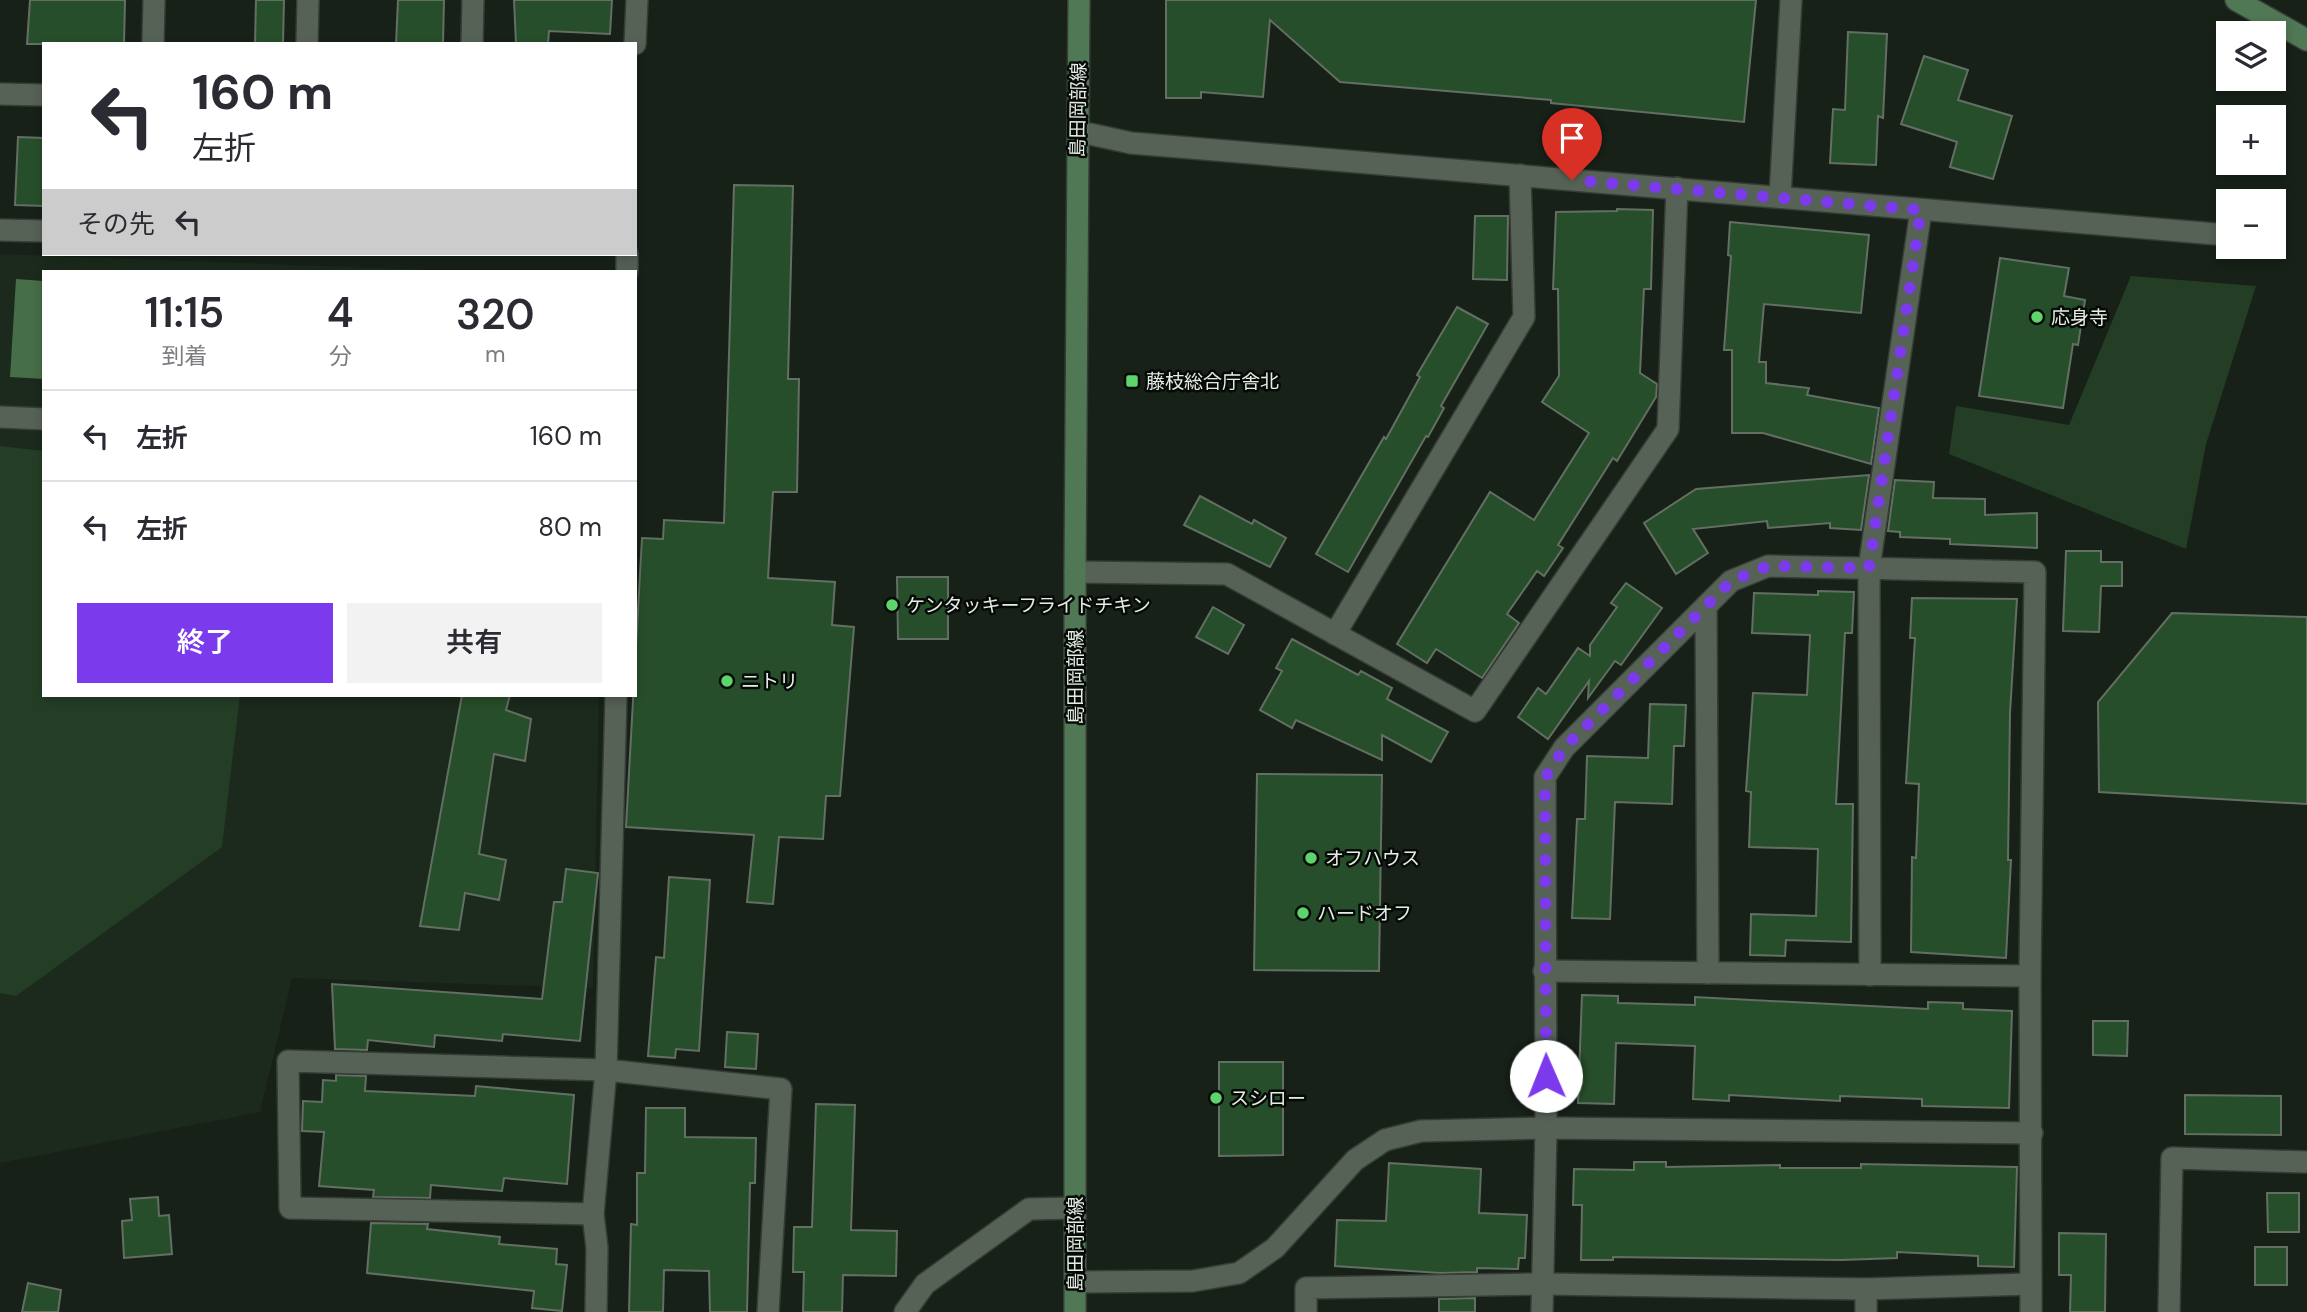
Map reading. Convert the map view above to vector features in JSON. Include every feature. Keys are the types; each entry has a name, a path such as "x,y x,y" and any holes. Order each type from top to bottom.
{"main road":[{"name":"島田岡部線","path":"1076,1312 1075,572 1079,0"},
{"path":"2236,0 2307,40"}],"street":[{"path":"153,42 154,0"},
{"path":"307,42 308,0"},
{"path":"472,42 473,0"},
{"path":"635,42 637,0"},
{"path":"1780,197 1791,0"},
{"path":"0,94 42,95"},
{"path":"1078,134 1090,134 1131,144 2216,233"},
{"path":"1335,634 1524,317 1520,175"},
{"path":"1075,572 1227,574 1475,711 1668,429 1677,188"},
{"path":"1870,975 1869,568 1921,210"},
{"path":"0,230 42,231"},
{"path":"0,417 42,419"},
{"path":"1542,1312 1546,1128 1545,778 1564,748 1731,581 1768,566 2035,572 2030,976 2031,1312"},
{"path":"1706,606 1708,973"},
{"path":"596,1312 597,1248 593,1214 606,1070 616,697"},
{"path":"1544,971 2030,976"},
{"path":"593,1214 290,1208 288,1061 606,1070 781,1089 768,1312"},
{"path":"1075,1282 1193,1281 1239,1273 1275,1248 1354,1160 1385,1140 1421,1132 1546,1128 2032,1133"},
{"path":"2169,1312 2172,1158 2307,1162"},
{"path":"905,1312 925,1284 1028,1209 1075,1208"},
{"path":"1306,1312 1306,1288 1543,1284 1866,1289 2030,1284"},
{"path":"1866,1289 1866,1312"}],"shaded area":[{"path":"0,254 429,270 42,270 42,697 599,697 593,988 292,978 260,1112 0,1163"},
{"path":"2131,276 2256,286 2206,444 2186,549 1949,454 1956,406 2069,425"},
{"path":"16,279 42,281 42,379 10,377"},
{"path":"0,446 42,451 42,697 240,697 222,847 16,996 0,993"}],"building":[{"path":"30,0 125,0 124,42 27,44"},
{"path":"256,0 284,0 283,42 255,42"},
{"path":"398,0 444,0 443,42 396,42"},
{"path":"514,0 612,0 610,34 549,31 548,42 516,42"},
{"path":"1166,0 1756,0 1744,122 1551,103 1551,100 1340,82 1270,20 1263,97 1201,92 1201,98 1166,98"},
{"path":"1848,32 1887,34 1883,118 1878,116 1876,165 1830,163 1833,109 1845,110"},
{"path":"1924,56 1968,70 1958,100 2012,116 1993,179 1950,167 1957,142 1901,124"},
{"path":"18,137 42,138 42,206 15,205"},
{"path":"734,185 793,186 788,379 799,379 797,492 773,492 768,578 835,582 832,625 854,627 840,796 826,796 823,839 779,837 773,904 747,902 754,835 626,827 633,697 637,697 637,628 642,538 663,539 664,520 724,523"},
{"path":"1653,210 1651,289 1644,289 1640,373 1657,384 1656,397 1617,461 1613,458 1558,545 1563,548 1544,576 1537,571 1507,614 1519,623 1482,678 1436,649 1427,663 1397,644 1490,492 1534,520 1589,433 1542,402 1559,376 1558,289 1553,289 1556,212"},
{"path":"1475,216 1508,216 1507,280 1473,279"},
{"path":"1730,222 1869,235 1861,313 1764,304 1759,362 1766,362 1766,383 1809,388 1807,395 1879,408 1871,464 1763,433 1732,433 1732,350 1724,350 1731,256 1728,255"},
{"name":"応身寺","path":"2000,258 2069,268 2064,296 2085,300 2078,345 2073,344 2063,408 1979,396"},
{"path":"1457,307 1488,324 1441,406 1444,408 1428,437 1426,436 1348,572 1316,554 1384,437 1386,439 1420,377 1417,375"},
{"path":"1869,475 1861,530 1830,528 1830,523 1768,528 1767,521 1693,529 1708,553 1676,574 1644,523 1696,489"},
{"path":"1895,480 1934,482 1933,498 1985,499 1985,515 2037,513 2037,548 1950,544 1950,539 1900,537 1900,532 1888,531"},
{"path":"1200,496 1252,524 1254,520 1286,538 1270,567 1184,525"},
{"path":"2066,551 2101,551 2101,562 2122,562 2122,586 2101,586 2099,632 2063,631"},
{"path":"897,577 948,577 948,639 898,639"},
{"path":"1626,583 1662,608 1621,665 1615,661 1588,698 1589,681 1548,739 1518,717 1538,688 1546,694 1578,648 1590,656 1590,645 1617,607 1611,603"},
{"path":"1818,591 1854,592 1852,633 1845,633 1836,804 1853,804 1851,942 1786,940 1785,956 1750,955 1751,914 1816,916 1818,849 1749,847 1751,792 1746,791 1753,693 1807,695 1810,635 1752,633 1754,593 1818,595"},
{"path":"1912,598 2017,599 2010,713 2008,860 2011,860 2006,958 1911,952 1912,857 1916,858 1919,784 1906,783 1915,638 1910,638"},
{"path":"1213,607 1244,625 1228,654 1196,637"},
{"path":"2172,613 2307,617 2307,804 2099,792 2098,702"},
{"path":"1292,639 1358,675 1361,671 1392,688 1387,699 1448,732 1431,762 1382,735 1382,760 1296,720 1292,728 1260,710 1282,671 1276,668"},
{"path":"462,697 509,697 506,710 531,719 525,761 494,754 479,854 506,860 499,900 465,893 459,930 420,926"},
{"path":"1650,704 1686,705 1684,746 1674,746 1672,804 1615,802 1610,919 1572,918 1577,819 1585,819 1587,756 1648,758"},
{"path":"1257,774 1382,775 1379,971 1254,970"},
{"path":"566,869 598,873 580,1041 503,1034 502,1041 435,1035 434,1047 368,1040 367,1050 335,1049 332,984 542,999 554,902 562,902"},
{"path":"669,877 710,880 699,1051 676,1049 675,1058 648,1056 656,957 664,958"},
{"path":"1582,995 1618,996 1618,1003 1695,1005 1695,997 1928,1009 1928,1002 1963,1003 1963,1009 2012,1011 2009,1108 1922,1106 1922,1099 1840,1096 1840,1101 1729,1095 1729,1101 1693,1099 1695,1046 1616,1043 1614,1104 1578,1103"},
{"path":"2093,1021 2128,1021 2127,1056 2093,1055"},
{"path":"727,1032 758,1034 756,1069 725,1067"},
{"path":"1219,1062 1283,1062 1283,1155 1219,1156"},
{"path":"336,1075 366,1076 365,1091 475,1096 476,1086 574,1095 567,1184 504,1178 502,1191 431,1185 430,1198 373,1197 374,1190 319,1186 324,1132 302,1131 303,1101 322,1102 323,1080 336,1081"},
{"path":"2185,1095 2281,1096 2281,1135 2185,1134"},
{"path":"816,1104 855,1105 851,1230 897,1231 896,1276 843,1275 842,1312 803,1312 804,1272 793,1272 794,1227 812,1227"},
{"path":"646,1108 685,1108 685,1137 756,1138 755,1183 750,1183 747,1312 710,1312 709,1271 664,1270 663,1312 629,1312 631,1224 637,1225 637,1173 645,1173"},
{"path":"1634,1162 1666,1162 1666,1167 1780,1165 1780,1168 1861,1168 1861,1164 2017,1167 2014,1267 1978,1266 1978,1256 1897,1252 1897,1258 1841,1260 1613,1257 1613,1260 1581,1260 1582,1205 1573,1205 1574,1169 1634,1170"},
{"path":"1389,1163 1481,1169 1479,1213 1527,1215 1525,1258 1519,1258 1518,1269 1477,1268 1477,1272 1440,1273 1335,1266 1337,1220 1386,1221"},
{"path":"2267,1193 2299,1193 2299,1232 2268,1232"},
{"path":"158,1197 159,1216 169,1215 172,1254 124,1258 122,1221 132,1220 130,1199"},
{"path":"371,1223 428,1224 427,1229 500,1237 499,1244 557,1249 556,1264 567,1265 562,1311 532,1308 534,1291 367,1273"},
{"path":"2059,1233 2106,1234 2105,1312 2070,1312 2071,1275 2059,1275"},
{"path":"2255,1247 2287,1247 2287,1285 2255,1285"},
{"path":"28,1283 61,1290 58,1312 22,1312"},
{"path":"1475,1298 1475,1312 1439,1312 1439,1299"}],"place":[{"name":"応身寺","path":"2037,317"},
{"name":"藤枝総合庁舎北","path":"1132,381"},
{"name":"ケンタッキーフライドチキン","path":"892,605"},
{"name":"ニトリ","path":"727,681"},
{"name":"オフハウス","path":"1311,858"},
{"name":"ハードオフ","path":"1303,913"},
{"name":"スシロー","path":"1216,1098"}],"route":[{"path":"1546,1076 1545,778 1564,748 1731,581 1768,566 1869,568 1921,210 1572,180"}]}
